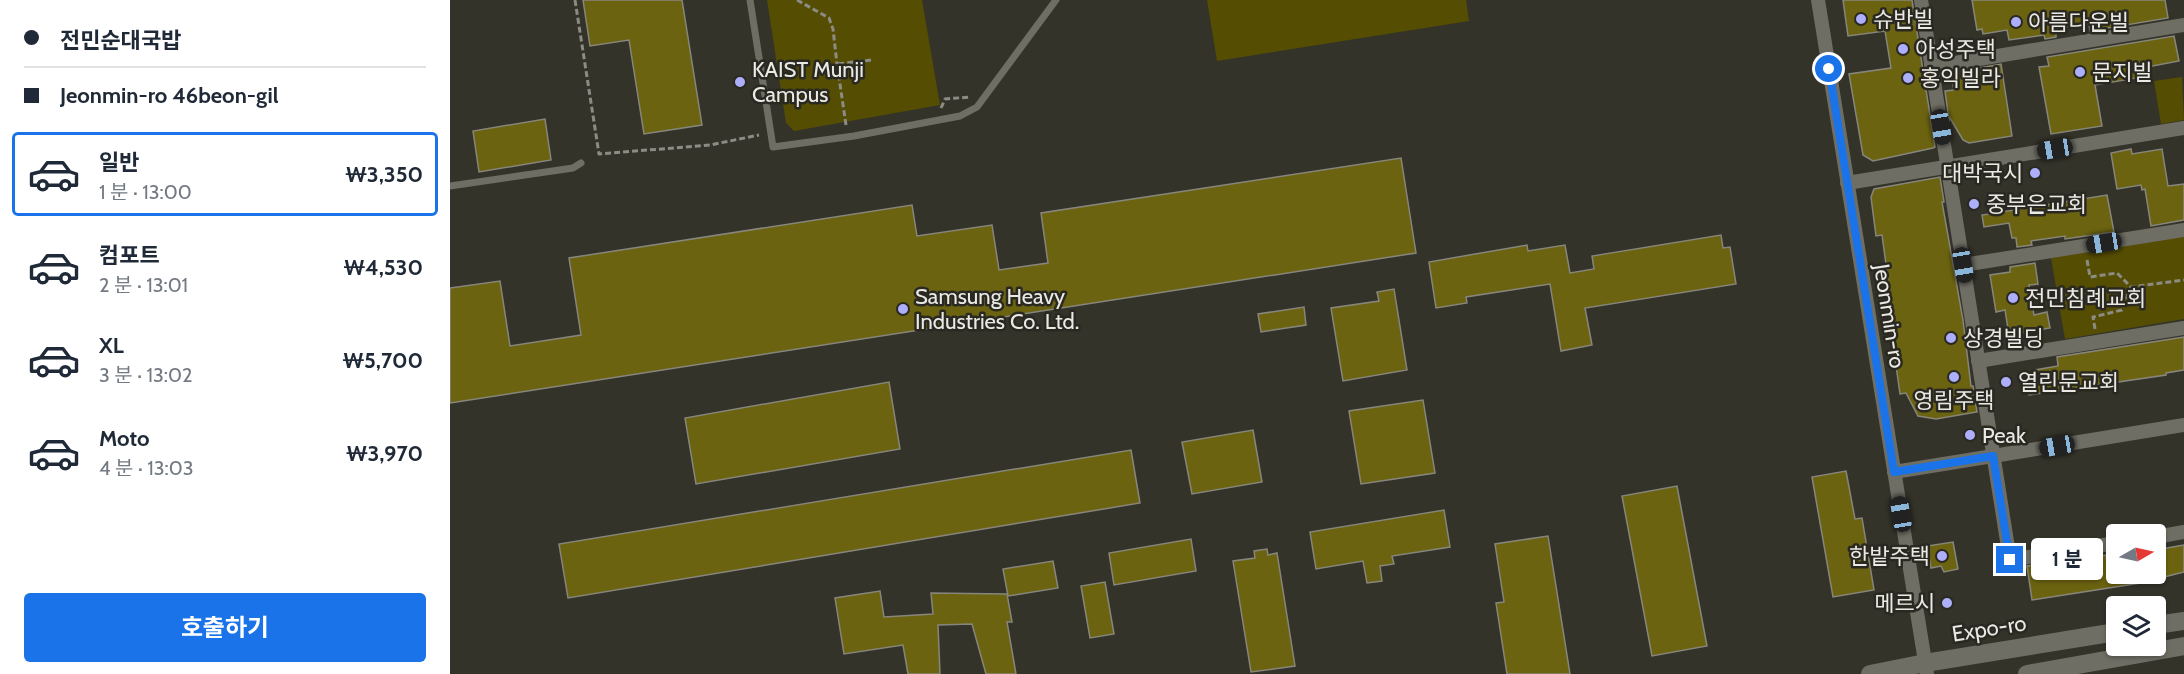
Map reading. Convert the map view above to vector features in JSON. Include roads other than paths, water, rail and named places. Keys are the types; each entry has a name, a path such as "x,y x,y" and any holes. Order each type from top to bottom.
{"main road":[{"path":"2166,624 2184,621"},
{"name":"Expo-ro","path":"1870,674 1926,668 2106,634"},
{"path":"2026,674 2184,646"}],"street":[{"name":"Jeonmin-ro","path":"1818,0 1926,668"},
{"path":"1921,0 2010,560 2106,545"},
{"path":"1931,66 2184,24"},
{"path":"1847,183 2184,128"},
{"path":"1963,265 2184,230"},
{"path":"1978,361 2184,328"},
{"path":"1894,472 2184,424"},
{"path":"2166,535 2184,532"}],"lane":[{"path":"750,0 773,147 854,136 960,116 977,107 1056,0"},
{"path":"450,186 573,168 581,163"}],"place":[{"name":"슈반빌","path":"1861,19"},
{"name":"아름다운빌","path":"2016,22"},
{"name":"아성주택","path":"1903,49"},
{"name":"문지빌","path":"2080,72"},
{"name":"홍익빌라","path":"1908,78"},
{"name":"KAIST Munji Campus","path":"740,82"},
{"name":"대박국시","path":"2035,173"},
{"name":"중부은교회","path":"1974,204"},
{"name":"전민침례교회","path":"2013,298"},
{"name":"Samsung Heavy Industries Co. Ltd.","path":"903,309"},
{"name":"상경빌딩","path":"1951,338"},
{"name":"영림주택","path":"1954,377"},
{"name":"열린문교회","path":"2006,382"},
{"name":"Peak","path":"1970,435"},
{"name":"한밭주택","path":"1942,556"},
{"name":"메르시","path":"1947,603"}]}
